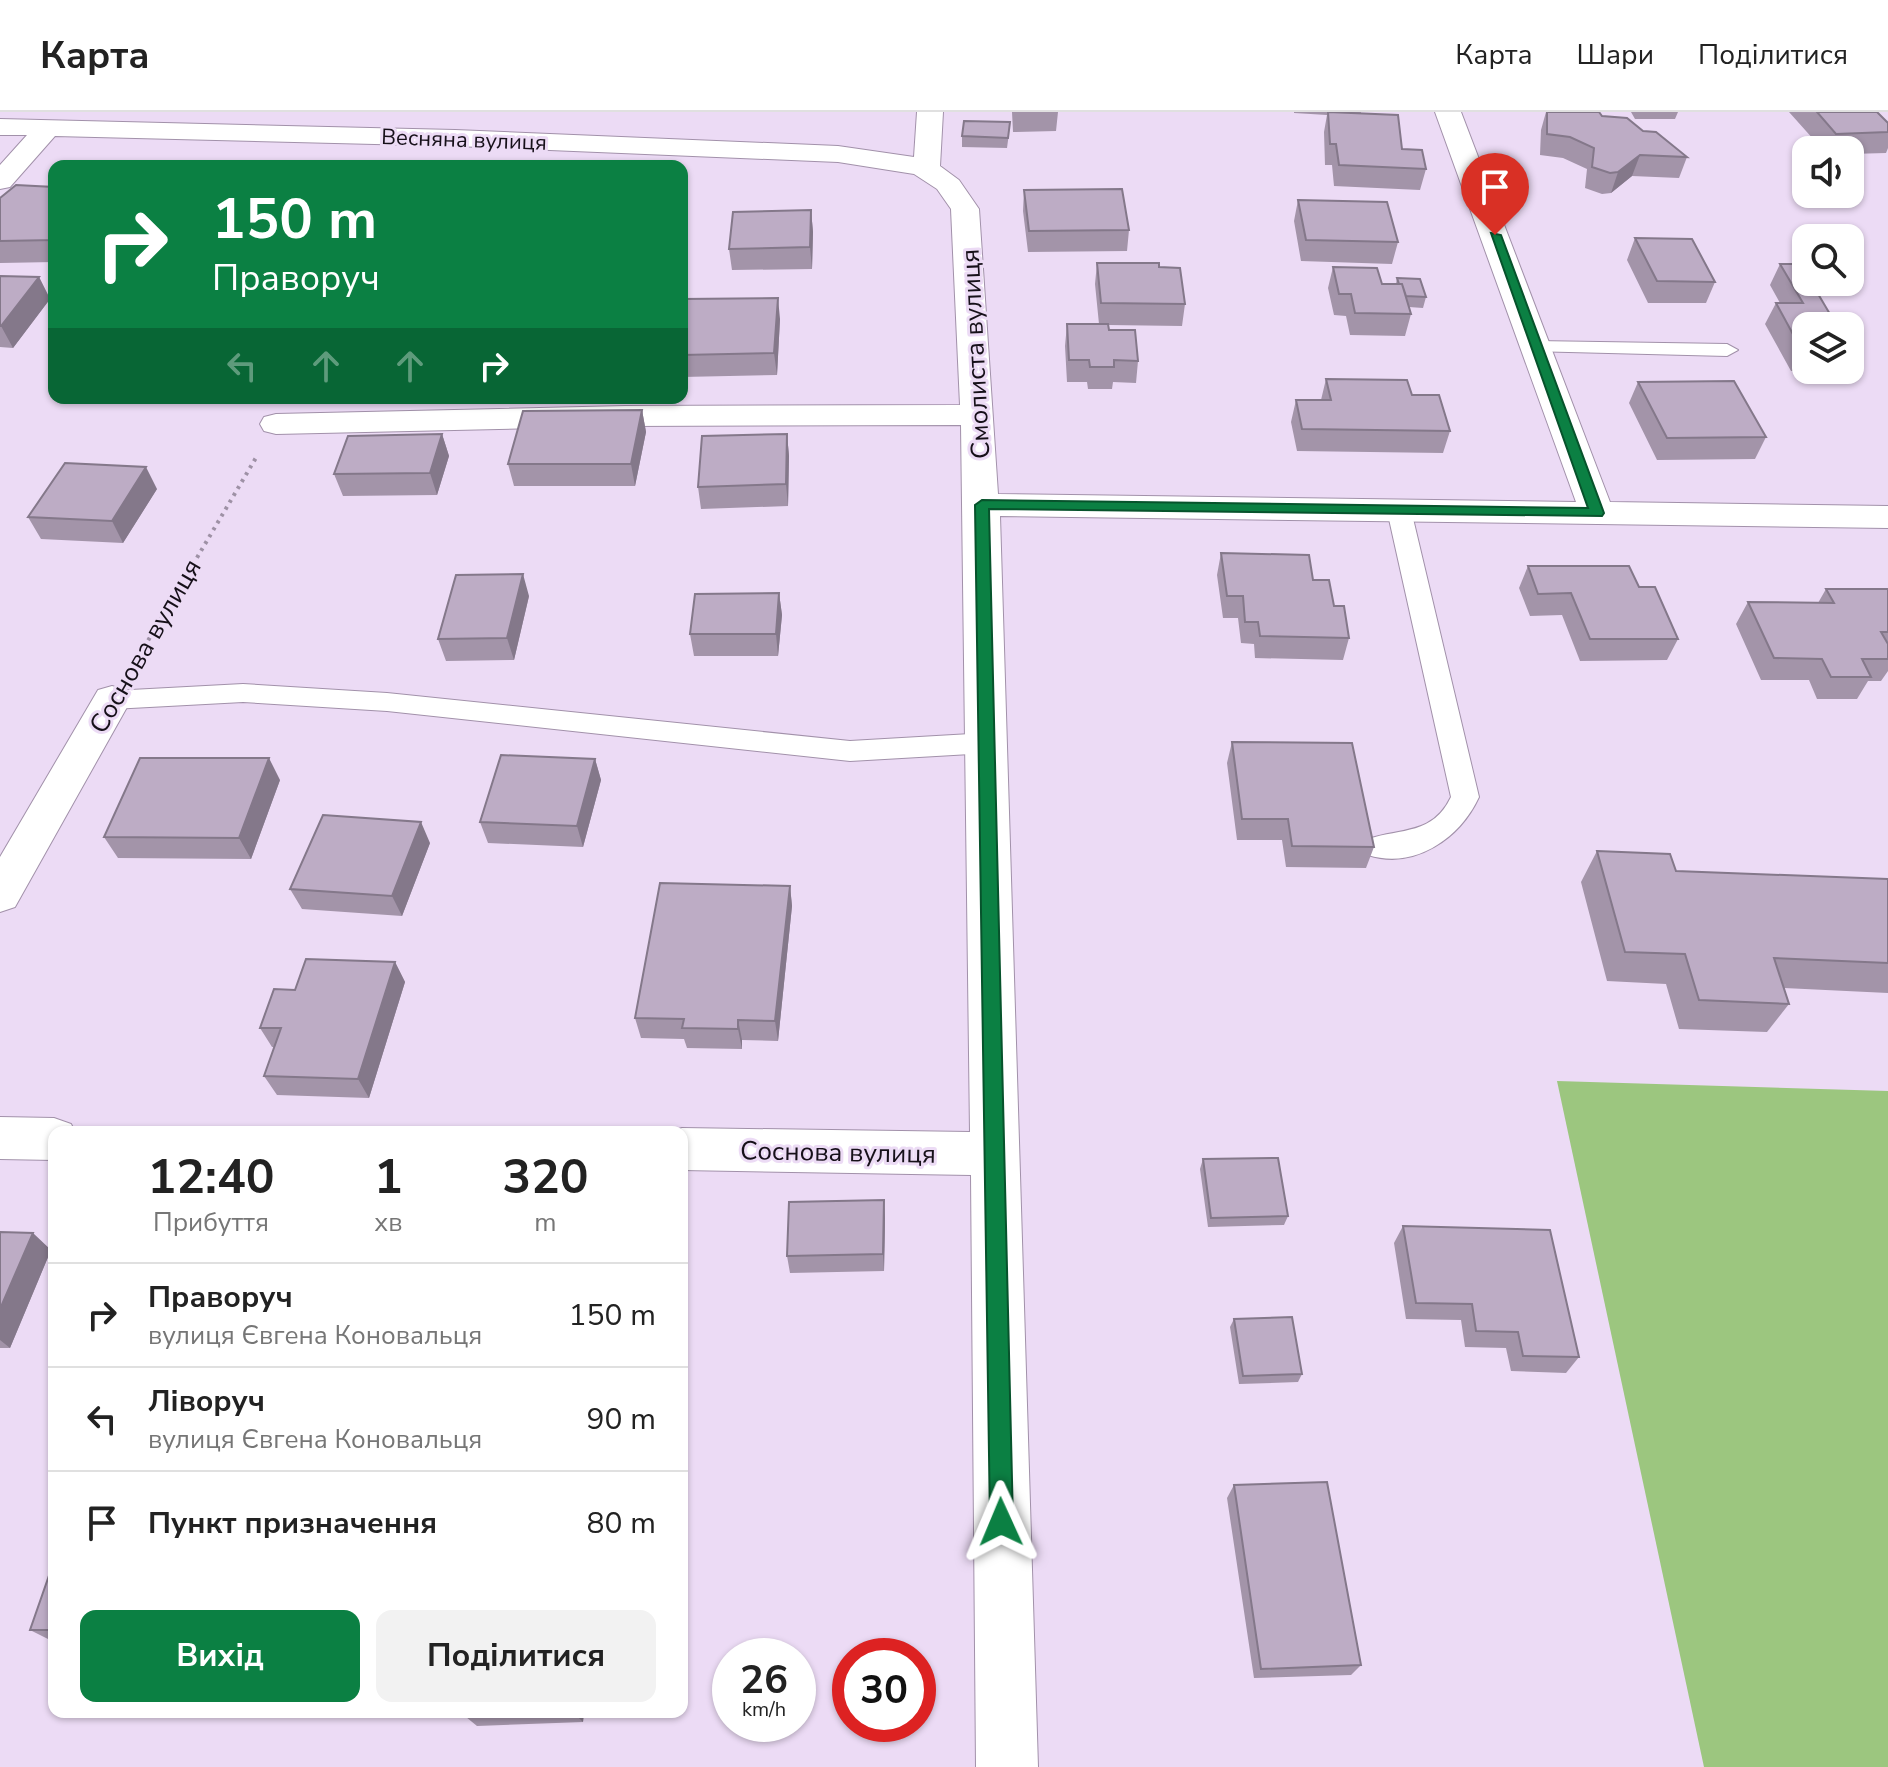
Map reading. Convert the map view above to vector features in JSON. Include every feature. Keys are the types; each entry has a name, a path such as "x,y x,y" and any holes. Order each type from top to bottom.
{"street":[{"path":"926,170 930,112"},
{"path":"1448,112 1597,513"},
{"name":"Весняна вулиця","path":"0,127 47,129 339,124 455,138 838,154 890,161 926,170"},
{"path":"0,181 47,129"},
{"path":"442,160 455,138"},
{"name":"Смолиста вулиця","path":"926,170 947,183 965,209 978,415 988,743 993,1154 1007,1767"},
{"path":"284,411 609,417 978,415"},
{"path":"982,505 1888,517"},
{"name":"Соснова вулиця","path":"0,895 112,700"},
{"path":"0,1138 48,1139"},
{"name":"Соснова вулиця","path":"688,1149 993,1154"}],"lane":[{"path":"1536,347 1727,350"},
{"path":"1378,847 1408,845 1430,839 1459,813 1465,797 1399,510"},
{"path":"112,700 243,693 387,702 850,751 988,743"}],"path":[{"name":"Соснова вулиця","path":"112,700 284,411"}],"green space":[{"path":"1557,1081 1888,1091 1888,1767 1704,1767"}],"building":[{"path":"1328,112 1398,115 1402,149 1422,150 1426,169 1339,165 1336,144 1330,144"},
{"path":"1547,112 1599,112 1602,116 1627,118 1643,131 1656,132 1687,157 1640,155 1618,172 1610,173 1592,167 1594,148 1570,137 1547,134"},
{"path":"1817,112 1877,112 1888,123 1888,132 1836,134"},
{"path":"964,121 1010,122 1008,138 962,136"},
{"path":"16,185 48,187 48,240 0,241 0,198"},
{"path":"1122,189 1129,230 1029,231 1024,190"},
{"path":"1298,200 1387,202 1398,242 1306,240"},
{"path":"811,210 810,247 729,249 733,212"},
{"path":"1635,238 1692,239 1715,282 1657,281"},
{"path":"1097,263 1159,263 1159,267 1180,268 1185,304 1101,303"},
{"path":"1780,264 1792,264 1792,284"},
{"path":"1333,267 1377,268 1382,284 1402,284 1411,314 1355,313 1351,294 1339,294"},
{"path":"0,276 39,277 1,326 0,326"},
{"path":"1397,278 1420,279 1426,297 1406,296"},
{"path":"1799,296 1819,296 1829,312 1792,312 1792,332 1776,303 1803,303"},
{"path":"778,298 774,353 688,355 688,299"},
{"path":"1067,324 1108,324 1109,330 1135,330 1138,361 1114,360 1114,367 1090,367 1089,360 1069,360"},
{"path":"1326,379 1407,380 1412,395 1439,395 1450,431 1302,429 1296,400 1331,400"},
{"path":"1734,381 1766,437 1667,438 1638,382"},
{"path":"642,410 631,464 508,464 523,411"},
{"path":"442,434 430,473 334,474 348,436"},
{"path":"787,434 786,484 698,487 702,436"},
{"path":"65,463 146,467 112,521 28,517"},
{"path":"1221,553 1309,555 1313,580 1329,580 1334,606 1344,606 1349,638 1260,636 1258,622 1245,622 1243,596 1227,596"},
{"path":"1528,566 1629,566 1639,587 1655,587 1678,639 1590,639 1571,593 1538,594"},
{"path":"523,574 507,638 438,639 456,575"},
{"path":"1826,589 1888,589 1888,632 1881,632 1888,644 1888,659 1862,659 1871,677 1831,677 1822,659 1774,658 1748,602 1834,603"},
{"path":"779,593 776,634 690,634 695,594"},
{"path":"1232,742 1352,743 1374,847 1292,846 1288,819 1242,819"},
{"path":"501,755 595,759 577,826 480,822"},
{"path":"140,758 269,758 239,838 104,837"},
{"path":"323,815 421,822 392,896 290,889"},
{"path":"1597,851 1670,854 1676,871 1888,879 1888,963 1774,958 1789,1004 1699,1000 1685,954 1625,952"},
{"path":"660,883 790,886 775,1021 738,1020 738,1029 682,1028 684,1019 635,1018"},
{"path":"306,959 395,962 358,1079 264,1076 281,1028 260,1028 274,989 295,990"},
{"path":"1278,1158 1288,1216 1211,1218 1203,1159"},
{"path":"884,1200 883,1254 787,1256 789,1202"},
{"path":"1403,1226 1550,1230 1579,1357 1523,1356 1518,1332 1476,1331 1472,1304 1416,1303"},
{"path":"0,1232 33,1233 0,1309"},
{"path":"1292,1317 1302,1374 1243,1376 1234,1319"},
{"path":"1327,1482 1361,1665 1261,1669 1234,1485"},
{"path":"48,1578 48,1630 30,1630"}],"route":[{"path":"1001,1522 982,505 1597,513 1495,235"}]}
